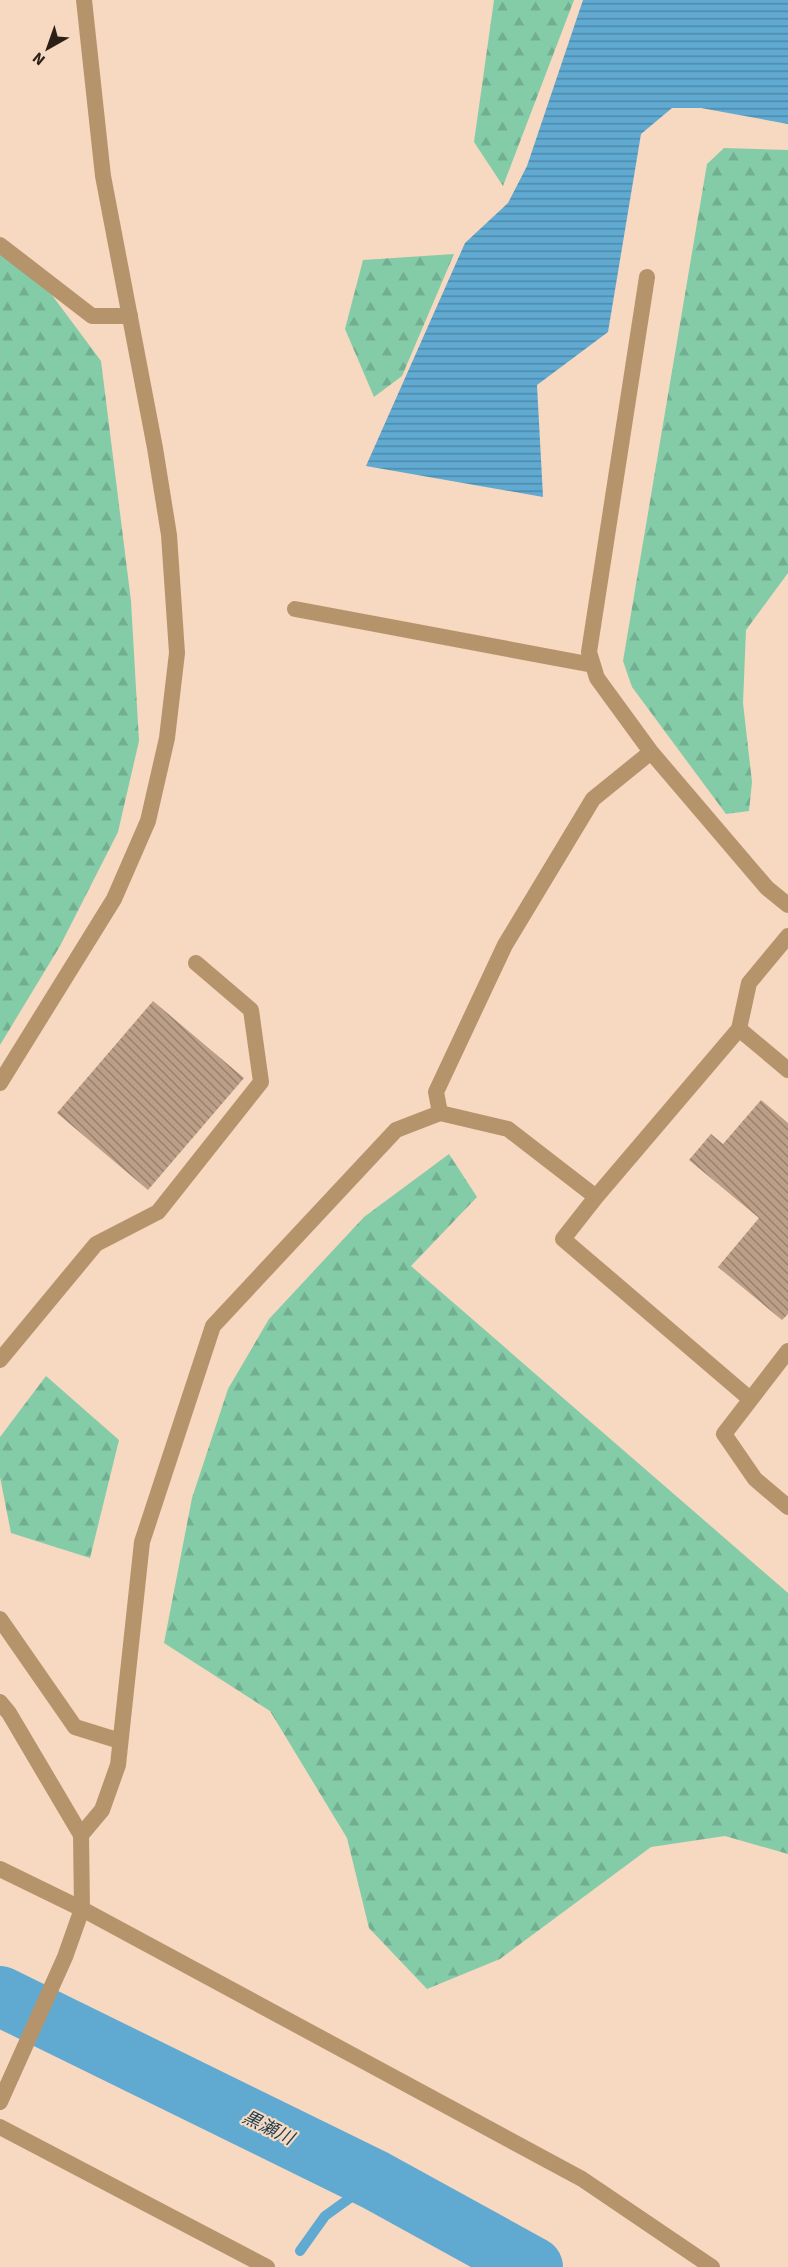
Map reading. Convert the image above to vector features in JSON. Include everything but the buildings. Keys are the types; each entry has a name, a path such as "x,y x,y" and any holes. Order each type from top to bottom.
{"street":[{"path":"0,1083 114,899 148,821 168,738 177,653 169,535 104,176 84,0"},
{"path":"0,245 92,316 130,316"},
{"path":"647,277 589,652 597,678 651,752 767,888 788,905"},
{"path":"295,609 593,666"},
{"path":"440,1113 436,1092 505,945 592,799 651,752"},
{"path":"750,1399 563,1239 596,1197 740,1029 749,984 788,936"},
{"path":"0,1360 96,1244 158,1212 261,1082 251,1010 195,963"},
{"path":"740,1029 788,1070"},
{"path":"81,1835 102,1810 118,1765 142,1542 213,1326 396,1130 440,1113 508,1129 596,1197"},
{"path":"788,1352 724,1434 755,1479 788,1507"},
{"path":"0,1619 75,1727 120,1741"},
{"path":"0,1701 81,1835 82,1909 65,1957 0,2102"},
{"path":"0,1869 82,1909 582,2179 712,2267"},
{"path":"0,2127 267,2267"}],"green space":[{"path":"494,0 574,0 503,186 474,142"},
{"path":"724,148 788,150 788,573 746,630 743,703 752,782 749,811 726,814 632,687 623,661 707,164"},
{"path":"0,252 46,287 101,361 131,601 139,741 118,832 60,946 0,1045"},
{"path":"454,254 402,376 374,397 345,329 363,260"},
{"path":"449,1154 477,1197 411,1266 788,1593 788,1854 725,1836 651,1847 500,1959 427,1989 369,1928 347,1838 270,1711 164,1643 192,1498 228,1389 269,1319 364,1217"},
{"path":"46,1376 119,1440 90,1558 11,1533 0,1477 0,1437"}],"water":[{"path":"583,0 788,0 788,124 701,108 672,108 641,134 608,332 537,385 543,497 366,466 465,243 508,203 527,166"}],"waterway":[{"name":"黒瀬川","path":"0,1996 375,2180 533,2267"},
{"path":"300,2251 325,2216 375,2180"}]}
